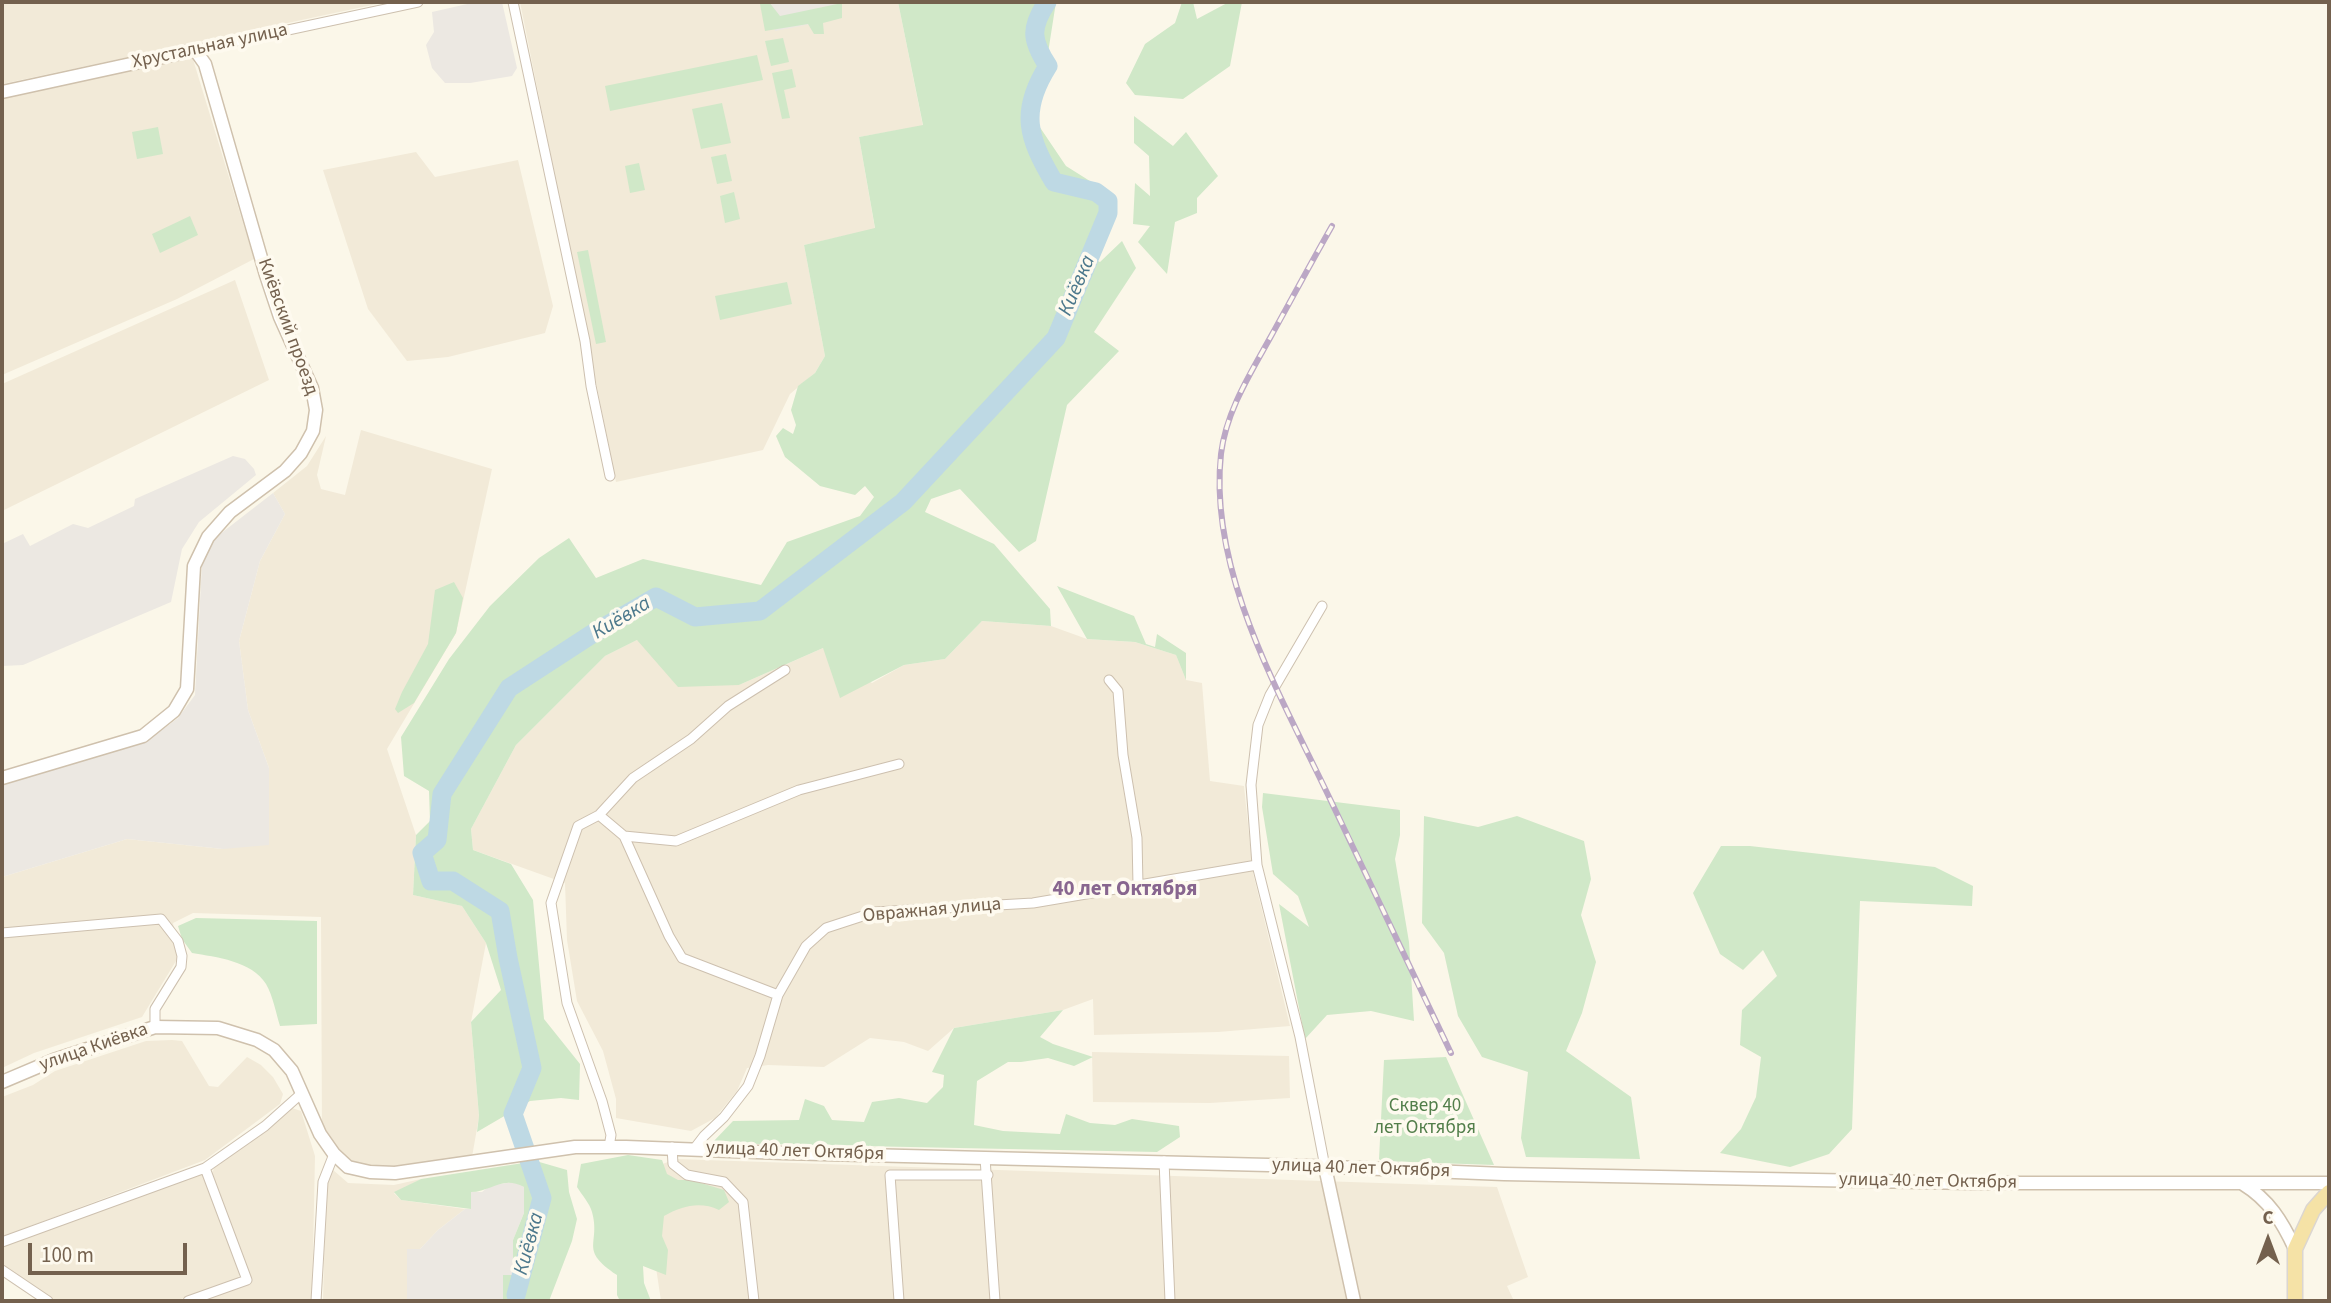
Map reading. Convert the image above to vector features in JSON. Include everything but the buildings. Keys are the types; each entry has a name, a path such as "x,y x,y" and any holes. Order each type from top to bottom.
{"main road":[{"name":"Хрустальная улица","path":"2,92 195,50"},
{"name":"Киёвский проезд","path":"2,778 143,736 174,711 187,689 194,566 208,537 230,512 285,471 301,453 313,431 316,410 312,388 280,317 205,64 195,50"},
{"name":"улица Киёвка","path":"2,1082 54,1060 155,1027 218,1028 257,1040 274,1050 292,1071 320,1133 334,1154"},
{"name":"улица 40 лет Октября","path":"334,1154 348,1167 395,1172 564,1149 671,1147 1504,1174 1984,1183 2327,1184"},
{"path":"1325,1167 1354,1301"},
{"path":"2243,1184 2260,1195 2274,1210 2295,1249"},
{"path":"2295,1301 2295,1249 2327,1184"}],"street":[{"name":"Хрустальная улица","path":"195,50 402,3 418,2"},
{"path":"513,2 610,476"},
{"path":"1322,606 1270,695 1258,725 1251,785 1257,864 1300,1037 1325,1167"},
{"path":"609,1147 611,1135 602,1101 567,1003 551,902 578,826 599,815 633,778 691,739 728,706 785,670"},
{"path":"1109,680 1118,691 1123,755 1137,838 1138,885"},
{"path":"624,836 676,841 799,790 899,764"},
{"path":"599,815 624,836 669,936 682,958 778,995"},
{"name":"Овражная улица","path":"694,1149 748,1086 778,995 806,946 826,928 875,912 1034,903 1257,864"},
{"path":"2,933 161,919 178,940 181,967 155,1009 155,1027"},
{"path":"2,1242 205,1168 265,1126 302,1093"},
{"path":"671,1147 673,1164 687,1175 723,1182 743,1202 754,1301"},
{"path":"316,1301 323,1182 334,1154"},
{"path":"985,1158 995,1301"},
{"path":"1164,1161 1170,1301"},
{"path":"188,1301 247,1280 205,1168"},
{"path":"899,1301 890,1175 988,1175"},
{"path":"2,1270 48,1301"}],"shaded area":[{"path":"2,2 386,2 2,84"},
{"path":"476,2 502,2 517,68 512,76 470,83 445,83 432,68 426,45 434,32 432,12"},
{"path":"520,2 898,2 923,126 859,137 875,229 804,245 825,356 815,373 790,394 763,450 616,482"},
{"path":"769,2 842,3 814,9 816,23 775,31"},
{"path":"192,56 254,259 177,299 2,375 2,99"},
{"path":"416,152 435,177 518,160 553,306 545,333 448,357 407,361 368,309 323,170"},
{"path":"235,280 269,380 2,511 2,384"},
{"path":"361,430 492,469 456,633 387,749 416,835 413,895 462,906 486,943 471,1022 479,1117 472,1157 418,1167 369,1169 348,1164 322,1132 321,917 193,913 173,923 179,956 142,1017 34,1053 2,1068 2,877 127,839 223,849 269,768 248,710 239,641 260,561 285,514 273,493 307,466 326,436 317,475 321,489 345,495"},
{"path":"233,456 245,459 256,475 199,522 182,549 171,602 23,665 2,666 2,544 23,534 30,546 73,524 88,528 134,506 135,499"},
{"path":"273,493 285,514 260,561 239,641 248,710 269,768 269,845 223,849 127,839 2,877 2,785 146,742 178,718 195,695 202,564 215,538"},
{"path":"982,621 1051,626 1087,639 1135,642 1176,655 1186,680 1202,683 1210,781 1244,786 1253,873 1290,1026 1218,1032 1094,1035 1093,999 1063,1010 954,1028 928,1051 904,1042 870,1038 824,1067 768,1065 747,1068 737,1091 715,1118 691,1131 616,1118 616,1099 603,1051 577,1001 567,940 565,883 473,850 471,829 516,745 605,656 637,640 739,685 823,648 872,683 904,665 945,659"},
{"path":"146,1041 182,1041 209,1086 218,1087 247,1057 261,1065 273,1077 283,1094 280,1104 205,1160 2,1237 2,1097 33,1085 55,1071"},
{"path":"1092,1052 1289,1056 1290,1098 1210,1103 1093,1102"},
{"path":"292,1108 301,1111 315,1156 312,1301 198,1301 251,1281 212,1174 214,1168"},
{"path":"676,1159 1497,1187 1528,1277 1507,1286 1514,1301 661,1301 644,1187 649,1169"},
{"path":"332,1169 348,1183 394,1185 421,1179 394,1193 401,1200 465,1209 438,1230 420,1249 407,1249 407,1301 323,1301 326,1178"},
{"path":"205,1173 240,1272 238,1279 175,1301 56,1301 2,1265 2,1246"},
{"path":"515,1182 524,1187 524,1213 513,1240 513,1275 523,1301 407,1301 407,1249 420,1249 438,1230 465,1209 471,1209 471,1192 482,1192 491,1185"}],"green space":[{"path":"769,2 780,16 842,3 842,18 823,23 824,34 814,34 808,24 765,31 760,4"},
{"path":"898,2 1056,2 1037,123 1066,166 1109,193 1090,257 1100,262 1122,241 1136,268 1094,332 1119,351 1067,405 1036,541 1019,552 960,489 931,499 925,512 994,544 1050,609 1051,626 982,621 945,659 904,665 840,698 823,648 739,685 678,687 637,640 605,656 516,745 471,829 473,850 511,864 533,900 544,1019 580,1064 579,1100 561,1098 530,1101 477,1132 479,1116 471,1022 501,990 486,943 462,906 413,895 416,835 430,821 429,791 404,776 401,737 449,659 490,606 539,558 569,538 596,578 643,559 761,585 787,542 860,516 874,497 865,486 855,495 820,486 785,457 776,436 783,428 793,434 796,425 791,410 798,386 815,373 825,356 804,245 875,228 859,137 923,125"},
{"path":"1182,2 1193,2 1197,19 1229,2 1242,2 1230,66 1183,99 1135,95 1126,83 1145,44 1175,23"},
{"path":"783,38 789,62 771,66 765,41"},
{"path":"757,55 763,80 610,111 605,86"},
{"path":"792,69 796,87 784,90 790,118 782,119 772,73"},
{"path":"722,103 731,143 701,149 692,109"},
{"path":"1134,116 1173,146 1186,132 1218,176 1197,198 1197,213 1175,222 1167,274 1138,242 1150,226 1133,224 1135,183 1150,196 1149,156 1134,143"},
{"path":"158,127 163,154 137,159 132,132"},
{"path":"726,154 732,181 717,184 711,157"},
{"path":"639,163 645,190 630,193 625,166"},
{"path":"734,192 740,219 725,223 720,196"},
{"path":"190,216 198,235 160,253 152,234"},
{"path":"588,250 606,342 596,344 577,252"},
{"path":"787,282 792,304 720,320 715,296"},
{"path":"454,582 463,598 456,633 414,703 398,713 395,709 402,692 428,644 435,590"},
{"path":"1057,586 1134,616 1146,644 1155,647 1157,634 1186,653 1186,680 1176,655 1135,642 1087,639"},
{"path":"1263,793 1400,810 1400,835 1395,859 1409,942 1414,1021 1371,1011 1327,1015 1305,1039 1279,904 1309,927 1298,896 1273,874 1262,807"},
{"path":"1424,816 1478,827 1517,816 1584,841 1591,879 1581,915 1596,962 1582,1013 1566,1051 1631,1097 1640,1159 1526,1157 1521,1138 1528,1072 1482,1057 1458,1016 1444,953 1422,923"},
{"path":"1721,846 1750,846 1935,867 1973,886 1972,906 1860,901 1852,1129 1829,1154 1790,1167 1720,1153 1741,1129 1756,1097 1761,1057 1740,1045 1742,1010 1777,976 1763,950 1743,970 1720,954 1693,893"},
{"path":"196,918 317,921 317,1024 280,1026 271,994 260,976 233,961 192,953 182,939 178,926"},
{"path":"1063,1010 1040,1037 1093,1057 1074,1066 1048,1058 1008,1062 977,1081 974,1125 1003,1131 1060,1134 1066,1114 1090,1123 1115,1125 1132,1119 1179,1126 1180,1137 1157,1152 712,1143 733,1121 799,1120 805,1099 824,1106 832,1120 864,1122 872,1102 899,1098 927,1103 943,1087 944,1075 932,1072 954,1028"},
{"name":"Сквер 40 лет Октября","path":"1446,1057 1494,1165 1381,1161 1384,1060"},
{"path":"628,1155 662,1160 667,1174 678,1180 691,1180 724,1190 729,1202 719,1210 691,1206 664,1216 662,1236 668,1250 666,1275 643,1266 644,1283 651,1301 620,1301 617,1295 617,1275 598,1259 594,1252 592,1212 577,1187 581,1164"},
{"path":"536,1161 567,1170 569,1192 577,1219 572,1241 549,1301 503,1299 503,1275 513,1275 513,1240 524,1213 524,1187 503,1183 471,1192 471,1209 401,1200 394,1192 421,1179"}],"waterway":[{"name":"Киёвка","path":"516,1295 542,1198 513,1114 532,1068 500,911 453,881 431,881 422,853 437,840 442,794 509,688 592,634 656,597 695,617 760,611 903,502 1056,338 1108,213 1108,201 1096,192 1054,182 1033,138 1030,111 1033,97 1048,66 1038,49 1035,27 1047,2"}],"railway":[{"path":"1332,226 1233,408 1221,454 1220,498 1226,543 1237,588 1271,676 1451,1053"}],"district":[{"name":"40 лет Октября","path":"1125,890"}]}
